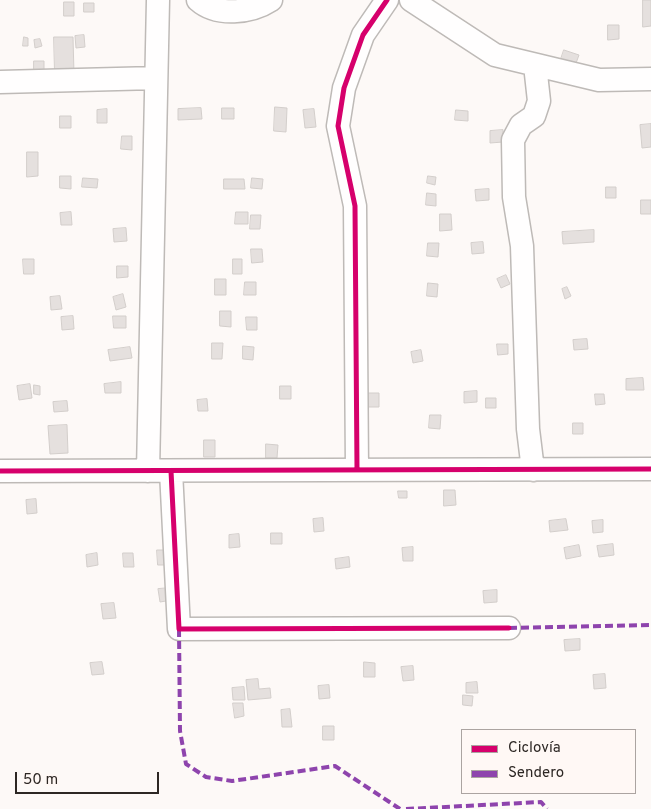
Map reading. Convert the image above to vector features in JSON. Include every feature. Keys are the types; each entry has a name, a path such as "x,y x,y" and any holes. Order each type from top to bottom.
{"street":[{"path":"148,471 158,0"},
{"path":"198,0 223,12 263,5 271,0"},
{"path":"357,470 355,206 338,126 344,88 363,35 387,0"},
{"path":"411,0 495,55 599,80 651,79"},
{"path":"533,470 528,429 522,246 514,197 513,140 521,125 534,116 539,101 535,65"},
{"path":"0,82 156,78"},
{"path":"0,471 651,469"},
{"path":"171,471 179,629 509,628"}],"building":[{"path":"643,0 651,0 651,26 643,27"},
{"path":"64,2 74,2 74,16 64,16"},
{"path":"84,3 94,3 94,12 84,12"},
{"path":"608,25 619,25 619,39 608,40"},
{"path":"84,35 85,47 76,48 75,36"},
{"path":"24,37 28,38 28,46 23,46"},
{"path":"54,37 73,37 74,74 55,74"},
{"path":"40,39 42,46 35,48 34,40"},
{"path":"564,50 579,55 575,66 560,62"},
{"path":"34,61 44,61 44,71 34,71"},
{"path":"275,107 287,108 286,132 274,131"},
{"path":"201,108 202,119 178,120 178,109"},
{"path":"222,108 234,108 234,119 222,119"},
{"path":"107,109 107,123 97,123 97,110"},
{"path":"314,109 316,127 305,128 303,110"},
{"path":"456,110 468,111 468,121 455,120"},
{"path":"60,116 71,116 71,128 60,128"},
{"path":"651,124 651,147 642,148 640,125"},
{"path":"503,130 503,142 490,143 490,131"},
{"path":"122,136 132,136 132,150 121,149"},
{"path":"27,152 38,152 38,176 27,177"},
{"path":"60,176 71,176 71,189 60,188"},
{"path":"428,176 436,177 435,185 427,183"},
{"path":"83,178 98,179 97,188 82,187"},
{"path":"252,178 263,179 262,189 251,188"},
{"path":"224,179 244,179 245,189 224,189"},
{"path":"606,187 616,187 616,198 606,198"},
{"path":"489,189 489,200 476,201 475,190"},
{"path":"427,193 436,194 436,206 426,205"},
{"path":"641,200 651,200 651,214 641,214"},
{"path":"71,212 72,225 61,225 60,213"},
{"path":"236,212 248,212 248,224 235,224"},
{"path":"440,214 451,214 452,230 440,231"},
{"path":"251,215 261,215 260,229 250,229"},
{"path":"126,228 127,241 114,242 113,229"},
{"path":"594,230 594,242 563,244 562,232"},
{"path":"483,242 484,253 472,254 471,243"},
{"path":"428,243 439,243 438,257 427,256"},
{"path":"251,249 262,249 263,262 252,263"},
{"path":"23,259 34,259 34,274 24,274"},
{"path":"233,259 242,259 242,274 233,274"},
{"path":"117,266 128,266 128,277 117,278"},
{"path":"506,275 510,284 501,288 497,279"},
{"path":"215,279 226,279 226,295 215,295"},
{"path":"245,282 256,282 256,295 244,295"},
{"path":"428,283 438,284 437,297 427,296"},
{"path":"567,287 571,296 565,299 562,289"},
{"path":"123,294 126,307 116,310 113,297"},
{"path":"60,296 62,309 51,310 50,297"},
{"path":"220,311 231,311 231,327 220,326"},
{"path":"73,316 74,329 62,330 61,317"},
{"path":"113,316 126,316 126,328 114,328"},
{"path":"246,317 257,317 257,330 247,330"},
{"path":"587,339 588,349 574,350 573,340"},
{"path":"212,343 223,343 222,359 212,359"},
{"path":"497,344 508,344 508,354 498,355"},
{"path":"243,346 254,347 253,360 243,359"},
{"path":"130,347 132,358 110,361 108,350"},
{"path":"421,350 423,361 413,363 411,352"},
{"path":"643,378 644,390 626,390 626,379"},
{"path":"121,382 121,393 105,393 104,384"},
{"path":"30,384 32,398 19,400 17,386"},
{"path":"34,385 40,386 40,395 34,394"},
{"path":"280,386 291,386 291,399 280,399"},
{"path":"477,391 477,402 464,403 464,392"},
{"path":"367,393 379,393 379,407 367,407"},
{"path":"595,394 604,394 605,404 596,405"},
{"path":"486,398 496,398 496,408 486,408"},
{"path":"207,399 208,411 198,411 197,400"},
{"path":"67,401 68,411 54,412 53,402"},
{"path":"430,415 441,415 440,429 429,428"},
{"path":"573,423 583,423 583,434 573,434"},
{"path":"67,425 68,453 50,454 48,426"},
{"path":"204,440 215,440 215,457 204,457"},
{"path":"266,444 278,445 277,458 266,458"},
{"path":"444,490 455,490 456,505 444,506"},
{"path":"398,491 407,491 407,498 399,498"},
{"path":"36,499 37,513 27,514 26,500"},
{"path":"323,518 324,531 314,532 313,519"},
{"path":"566,519 568,530 550,532 549,521"},
{"path":"603,520 603,532 593,533 592,521"},
{"path":"271,533 282,533 282,544 271,544"},
{"path":"239,534 240,547 229,548 229,535"},
{"path":"613,544 614,555 599,557 597,546"},
{"path":"579,545 581,556 566,559 564,548"},
{"path":"413,547 413,561 403,561 402,548"},
{"path":"157,550 168,550 168,565 158,565"},
{"path":"97,553 98,565 87,567 86,555"},
{"path":"123,553 133,553 134,567 124,567"},
{"path":"349,557 350,567 336,569 335,559"},
{"path":"170,588 172,600 160,602 158,589"},
{"path":"497,590 497,602 484,603 483,591"},
{"path":"114,603 116,618 103,619 101,604"},
{"path":"580,639 580,650 565,651 564,640"},
{"path":"102,662 104,674 92,675 90,663"},
{"path":"364,662 375,663 375,677 364,677"},
{"path":"413,666 414,680 403,681 401,667"},
{"path":"605,674 606,688 594,689 593,675"},
{"path":"258,679 259,689 270,688 271,698 248,700 246,680"},
{"path":"477,682 478,693 466,693 466,683"},
{"path":"329,685 330,698 319,699 318,686"},
{"path":"244,687 245,700 233,700 232,688"},
{"path":"463,695 473,696 472,706 463,705"},
{"path":"233,703 243,703 244,716 235,718"},
{"path":"290,709 292,727 282,727 281,710"},
{"path":"323,726 334,726 334,740 323,740"}],"marked path":[{"path":"509,628 651,625"},
{"path":"179,629 180,731 186,764 206,777 232,781 335,766 400,809"},
{"path":"406,809 541,802 547,809"}],"cycle path":[{"path":"357,470 355,206 338,126 344,88 363,35 387,0"},
{"path":"0,471 651,469"},
{"path":"171,471 179,629 509,628"}]}
